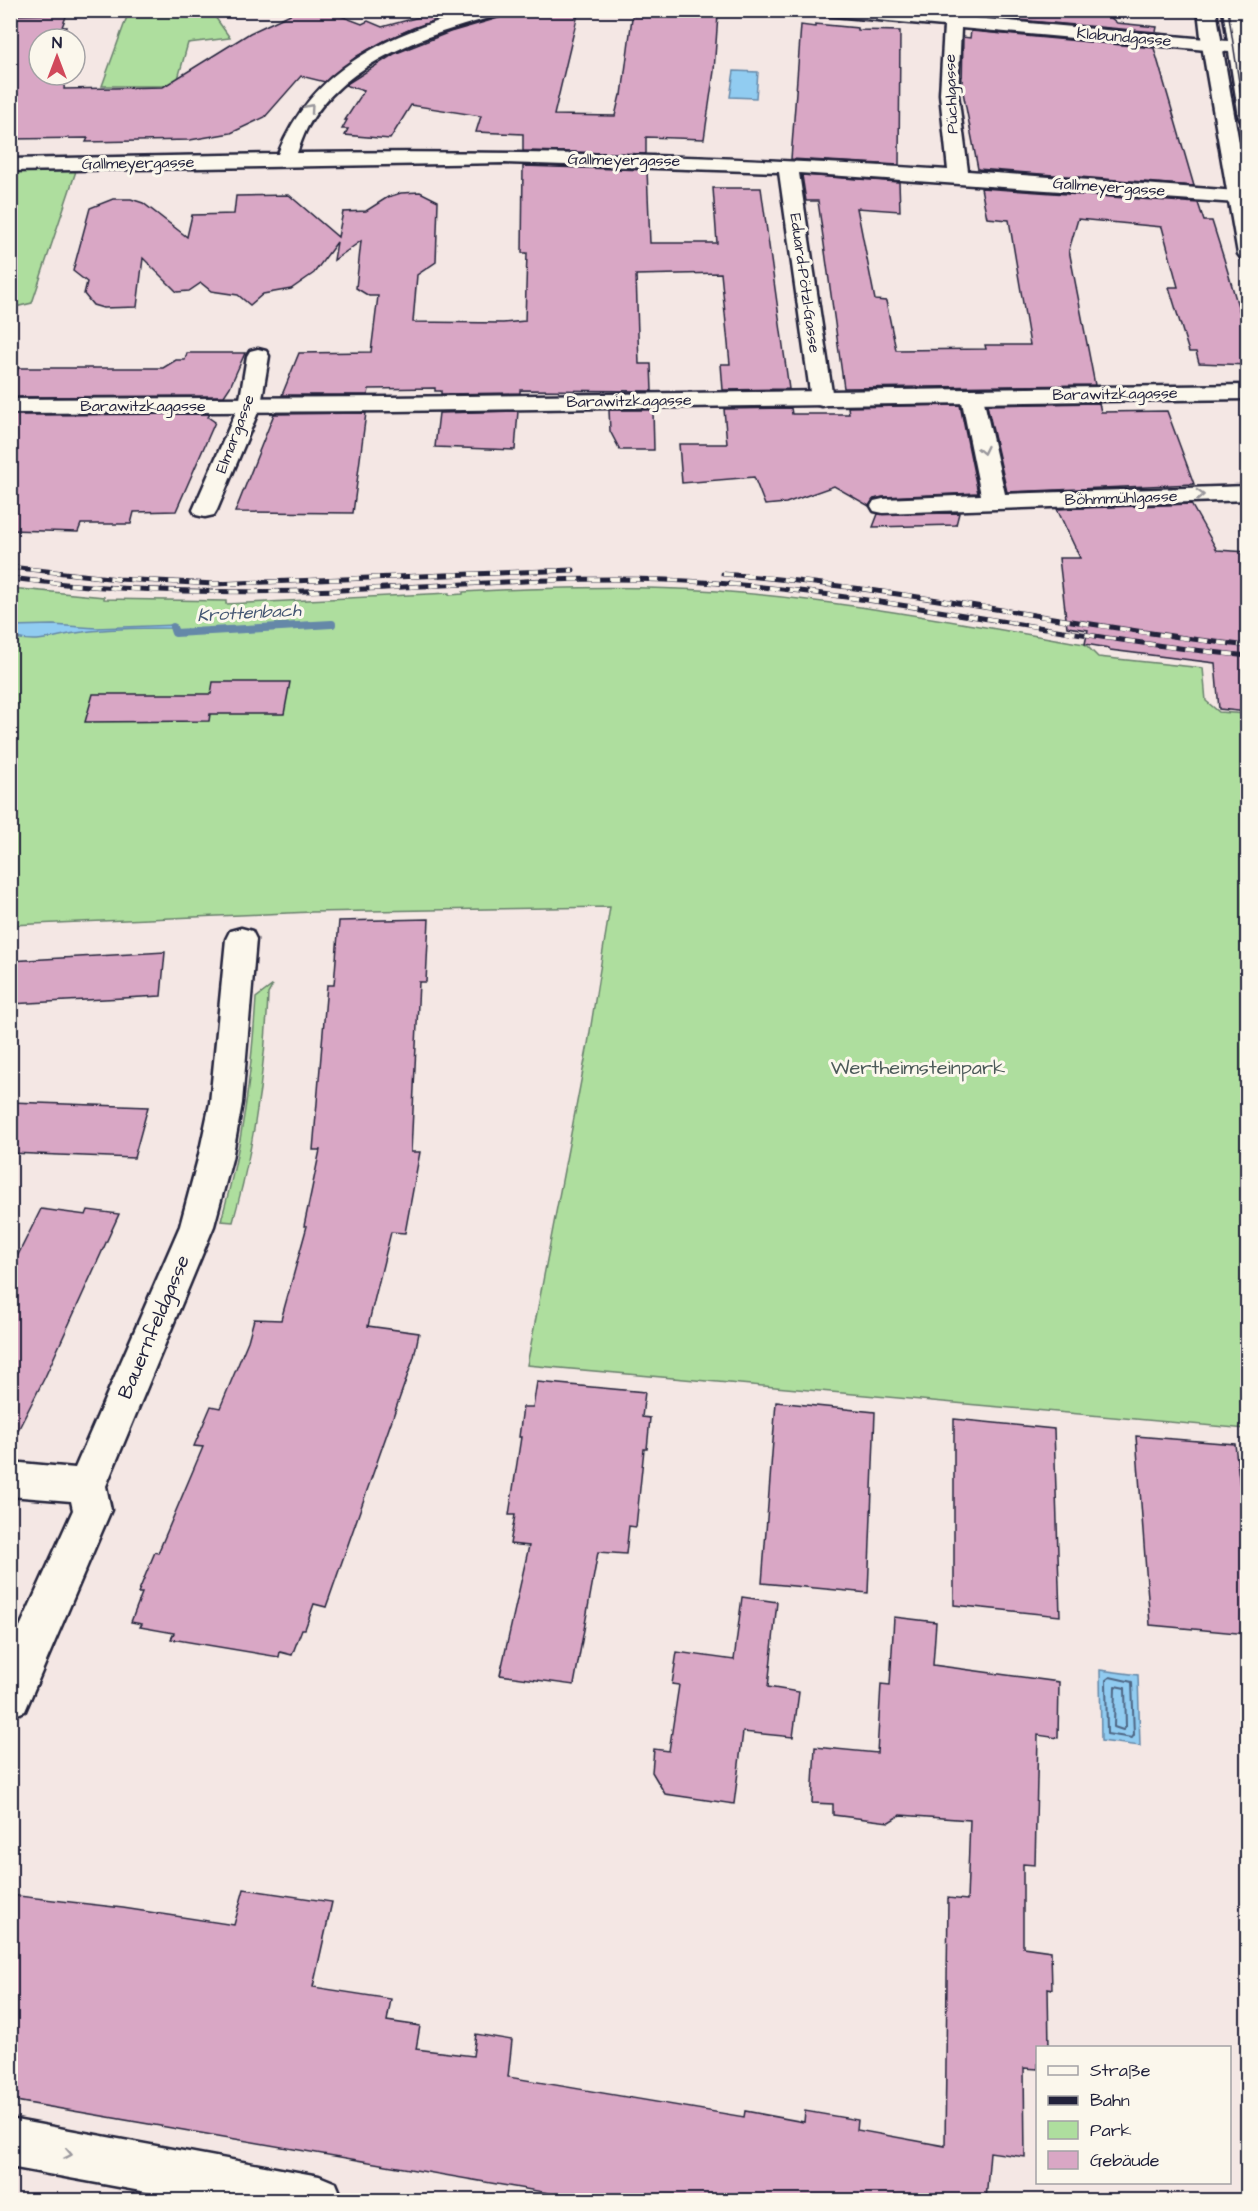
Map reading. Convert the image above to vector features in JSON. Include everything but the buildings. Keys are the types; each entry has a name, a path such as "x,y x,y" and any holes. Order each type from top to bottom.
{"street":[{"path":"285,160 288,146 303,115 328,88 366,60 422,33 498,10"},
{"name":"Klabundgasse","path":"822,10 955,16 1242,48"},
{"path":"1207,10 1237,196 1246,226 1248,254"},
{"path":"1232,10 1242,48 1248,117"},
{"name":"Püchlgasse","path":"955,16 947,63 951,131 959,177"},
{"name":"Gallmeyergasse","path":"10,165 538,158 670,161 959,177 1237,196"},
{"name":"Eduard-Pötzl-Gasse","path":"788,167 822,399"},
{"name":"Elmargasse","path":"205,510 250,405 258,356"},
{"name":"Barawitzkagasse","path":"10,406 822,399 1248,392"},
{"path":"972,397 995,502"},
{"name":"Böhmmühlgasse","path":"883,506 1248,493"},
{"name":"Bauernfeldgasse","path":"10,1697 92,1509 87,1486 197,1226 215,1159 226,1103 241,939"},
{"path":"10,1479 87,1486"},
{"path":"10,2143 319,2200"}],"green space":[{"path":"129,11 211,11 230,38 188,43 176,86 102,86"},
{"path":"76,171 32,303 11,308 10,172"},
{"name":"Wertheimsteinpark","path":"622,587 717,591 810,600 902,613 1085,644 1098,657 1203,668 1206,701 1219,712 1247,714 1247,1429 527,1365 588,1044 610,907 312,912 11,925 10,588 104,597 104,599 226,601 226,604 558,588"},
{"path":"273,985 268,994 261,1081 247,1166 233,1222 221,1221 245,1110 256,998"}],"water":[{"path":"734,71 758,72 756,98 730,97"},
{"path":"53,625 96,628 175,625 171,628 73,633 40,640 11,637 11,626"},
{"path":"1100,1670 1138,1675 1140,1746 1101,1741"}],"waterway":[{"name":"Krottenbach","path":"173,627 175,633 332,624"}],"tram line":[{"path":"1228,10 1248,141"},
{"path":"1240,38 1248,88"}],"railway":[{"path":"10,567 118,579 215,584 573,570"},
{"path":"723,574 855,588 1248,646"},
{"path":"10,578 134,589 258,592 544,580 666,580 812,593 1175,648 1248,656"}]}
